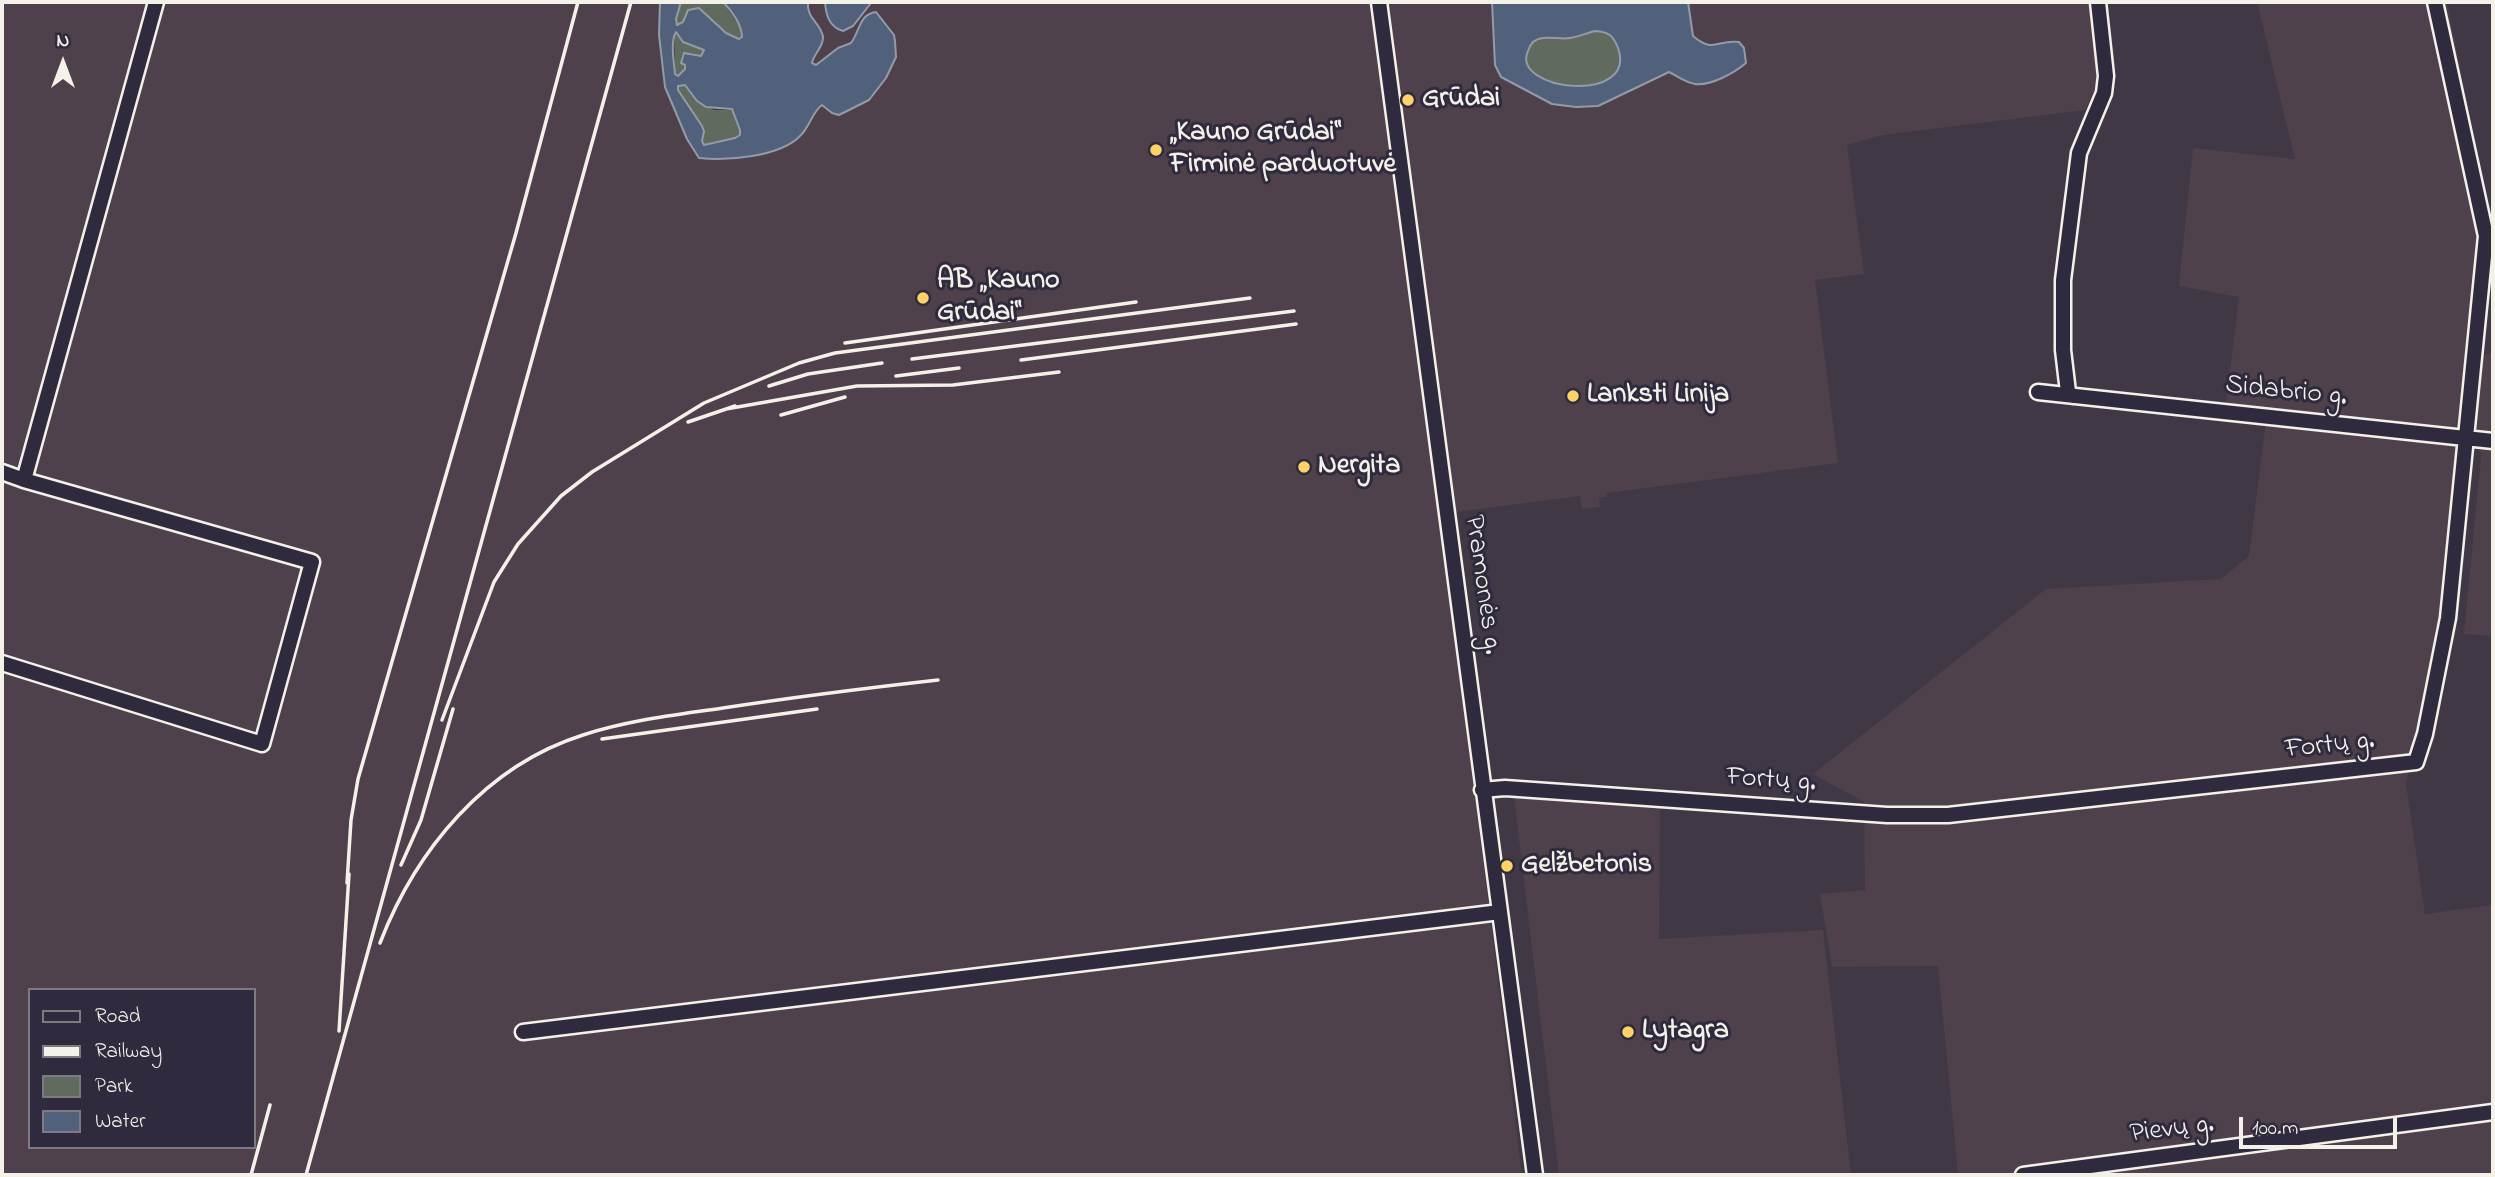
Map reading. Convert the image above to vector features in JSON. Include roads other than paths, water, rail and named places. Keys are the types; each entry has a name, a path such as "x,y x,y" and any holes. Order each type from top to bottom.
{"street":[{"path":"24,480 156,2"},
{"name":"Pramonės g.","path":"1379,2 1535,1175"},
{"path":"2073,396 2068,392 2065,376 2063,280 2079,153 2104,93 2106,76 2098,2"},
{"name":"Fortų g.","path":"1482,790 1505,788 1887,815 1948,815 2416,762 2425,734 2448,618 2486,236 2435,2"},
{"name":"Sidabrio g.","path":"2038,392 2493,440"},
{"path":"2,472 312,562 262,744 2,663"},
{"path":"523,1032 1500,912"},
{"name":"Pievų g.","path":"2024,1175 2493,1112"}],"water":[{"path":"660,2 681,2 677,25 683,22 688,10 699,8 726,33 739,39 742,32 723,2 808,2 809,12 823,37 812,63 816,65 838,48 851,43 866,16 876,12 894,35 896,57 886,78 869,100 839,115 822,105 803,132 780,149 752,156 699,158 687,139 665,87 659,35","holes":["676,32 683,42 704,50 701,56 684,53 681,63 685,65 685,69 678,76 675,74 673,52","685,85 697,101 706,107 732,109 740,135 704,145 702,126 678,90 678,86"]},
{"path":"825,2 871,3 853,26 843,31 834,27 829,20"},
{"path":"1492,2 1688,2 1693,36 1711,45 1739,42 1744,48 1746,63 1722,78 1701,84 1688,82 1669,72 1598,106 1576,107 1552,104 1501,77 1495,65","holes":["1595,31 1610,35 1618,48 1619,66 1610,78 1594,85 1554,83 1537,75 1528,65 1528,50 1537,40 1570,38"]}],"railway":[{"path":"347,883 351,820 358,779 516,233 578,2"},
{"path":"306,1175 631,2"},
{"path":"442,720 494,582 518,544 561,496 592,472 704,403 799,363 835,353 1250,298"},
{"path":"845,343 1136,302"},
{"path":"912,359 1294,311"},
{"path":"1021,360 1296,324"},
{"path":"769,386 808,374 882,363"},
{"path":"896,376 959,368"},
{"path":"726,409 857,386 953,385 1059,372"},
{"path":"781,415 845,397"},
{"path":"688,422 735,406"},
{"path":"380,943 413,876 434,844 458,816 485,790 548,749 583,735 653,718 938,680"},
{"path":"401,865 421,820 453,709"},
{"path":"602,739 817,709"},
{"path":"339,1031 349,874"},
{"path":"251,1175 270,1105"}],"place":[{"name":"Grūdai","path":"1408,100"},
{"name":"„Kauno Grūdai“ Firminė parduotuvė","path":"1156,150"},
{"name":"AB „Kauno Grūdai“","path":"923,298"},
{"name":"Lanksti Linija","path":"1573,396"},
{"name":"Nergita","path":"1304,467"},
{"name":"Gelžbetonis","path":"1507,866"},
{"name":"Lytagra","path":"1628,1032"}]}
